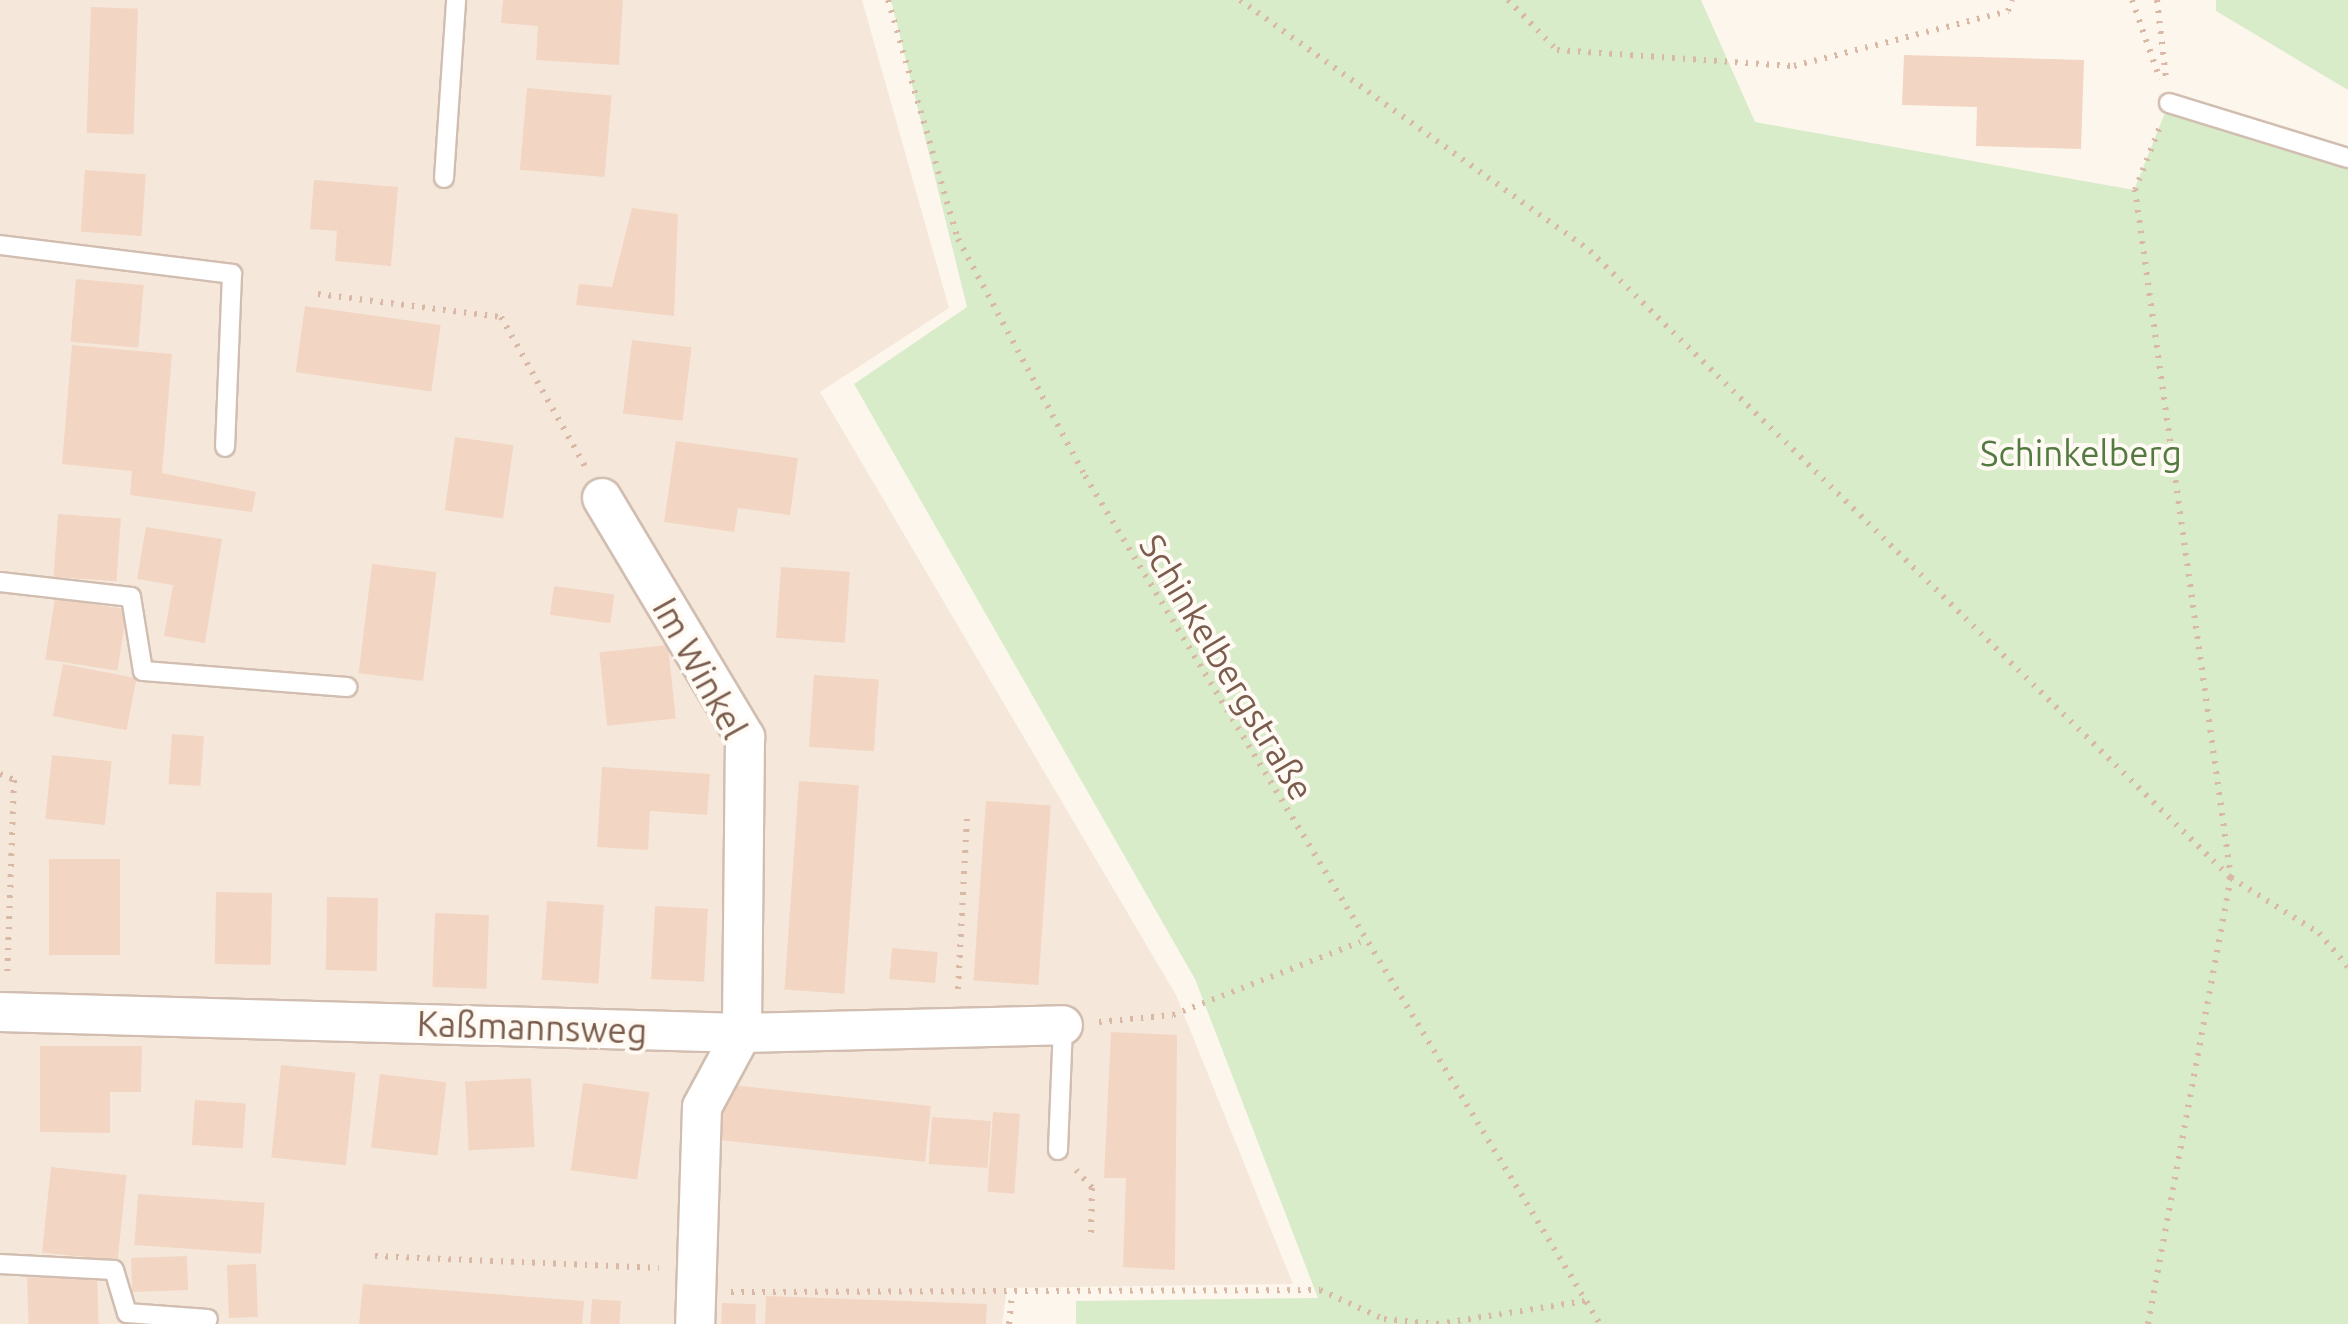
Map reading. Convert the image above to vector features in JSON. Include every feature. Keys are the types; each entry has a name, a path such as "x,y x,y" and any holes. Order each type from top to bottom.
{"street":[{"name":"Im Winkel","path":"602,498 745,737 742,1033"},
{"name":"Kaßmannsweg","path":"3,1012 742,1033 1063,1025"},
{"path":"695,1295 702,1107 742,1033"}],"lane":[{"path":"444,178 456,0"},
{"path":"2169,103 2348,158"},
{"path":"0,245 232,274 225,448"},
{"path":"0,582 132,597 143,670 347,687"},
{"path":"1058,1150 1063,1025"},
{"path":"0,1264 114,1270 127,1313 208,1319"}],"path":[{"name":"Schinkelbergstraße","path":"888,0 958,239 1084,476 1360,942 1600,1324"},
{"path":"1240,0 1590,251 2231,878 2319,933 2348,967"},
{"path":"1508,0 1557,50 1794,66 2008,11 2012,0"},
{"path":"2132,0 2169,103"},
{"path":"2148,1324 2231,878 2135,190 2169,103 2157,0"},
{"path":"318,294 501,317 602,498"},
{"path":"0,774 14,780 3,1012"},
{"path":"956,1028 967,816"},
{"path":"1063,1025 1173,1015 1360,942"},
{"path":"1058,1150 1092,1188 1091,1237"},
{"path":"375,1256 695,1295 1320,1290 1384,1320 1424,1323 1585,1301"},
{"path":"1009,1324 1012,1294"}],"shaded area":[{"path":"0,0 862,0 949,308 820,392 1176,995 1293,1284 1007,1288 1002,1324 0,1324"}],"green space":[{"name":"Schinkelberg","path":"891,0 1701,0 1755,122 2134,190 2169,103 2348,158 2348,1324 1076,1324 1076,1301 1318,1298 1195,979 854,384 967,307"},
{"path":"2216,0 2348,0 2348,90 2216,11"}],"building":[{"path":"503,0 623,0 619,65 536,60 538,26 501,23"},
{"path":"91,7 138,9 134,135 87,133"},
{"path":"1904,55 2084,60 2081,149 1976,146 1977,107 1902,105"},
{"path":"527,88 612,95 605,177 520,170"},
{"path":"85,170 146,174 142,236 81,232"},
{"path":"314,180 398,187 391,266 335,261 337,231 310,229"},
{"path":"632,208 678,214 674,316 576,305 579,284 612,287"},
{"path":"76,279 144,285 138,348 71,342"},
{"path":"305,306 441,325 431,391 296,372"},
{"path":"632,340 692,347 683,421 623,413"},
{"path":"72,345 172,354 162,473 256,492 252,512 130,495 132,471 62,464"},
{"path":"455,437 513,445 503,518 445,510"},
{"path":"676,441 798,458 790,515 738,508 734,532 664,522"},
{"path":"58,514 121,518 116,581 54,577"},
{"path":"146,527 222,539 205,643 164,636 173,585 137,579"},
{"path":"372,564 437,572 423,681 359,673"},
{"path":"781,567 850,572 845,643 776,638"},
{"path":"554,586 614,594 610,623 550,615"},
{"path":"55,598 127,609 117,671 45,659"},
{"path":"668,645 676,719 607,726 599,652"},
{"path":"63,664 137,678 127,730 53,716"},
{"path":"814,675 879,680 874,751 809,747"},
{"path":"172,734 204,736 200,786 169,784"},
{"path":"52,755 112,761 105,825 45,819"},
{"path":"602,767 710,774 707,815 650,811 648,850 597,847"},
{"path":"799,781 859,785 844,994 784,989"},
{"path":"986,801 1051,806 1038,985 973,981"},
{"path":"49,859 120,859 120,955 49,955"},
{"path":"216,892 272,893 271,965 215,964"},
{"path":"327,897 378,898 377,971 326,970"},
{"path":"547,901 604,905 598,984 541,980"},
{"path":"655,906 708,909 704,982 651,979"},
{"path":"435,913 489,915 486,989 432,987"},
{"path":"892,948 938,952 935,983 889,979"},
{"path":"1111,1032 1177,1035 1175,1270 1123,1267 1126,1178 1104,1178"},
{"path":"40,1046 142,1046 141,1092 110,1092 110,1133 40,1132"},
{"path":"281,1065 356,1073 346,1165 271,1157"},
{"path":"380,1074 447,1082 437,1156 371,1147"},
{"path":"531,1078 535,1147 469,1150 465,1081"},
{"path":"583,1083 649,1092 637,1179 571,1170"},
{"path":"722,1084 931,1106 925,1162 716,1140"},
{"path":"195,1100 246,1104 243,1148 192,1145"},
{"path":"993,1112 1020,1114 1014,1194 987,1192"},
{"path":"932,1117 991,1121 988,1168 929,1164"},
{"path":"51,1167 127,1175 118,1260 42,1253"},
{"path":"138,1194 265,1203 261,1254 134,1245"},
{"path":"187,1256 188,1290 132,1292 131,1258"},
{"path":"256,1264 258,1317 229,1318 227,1265"},
{"path":"97,1275 99,1324 29,1324 27,1277"},
{"path":"363,1284 584,1301 582,1324 359,1324"},
{"path":"766,1296 987,1304 986,1324 765,1324"},
{"path":"592,1299 621,1301 619,1324 590,1324"},
{"path":"722,1303 756,1304 755,1324 721,1324"}]}
